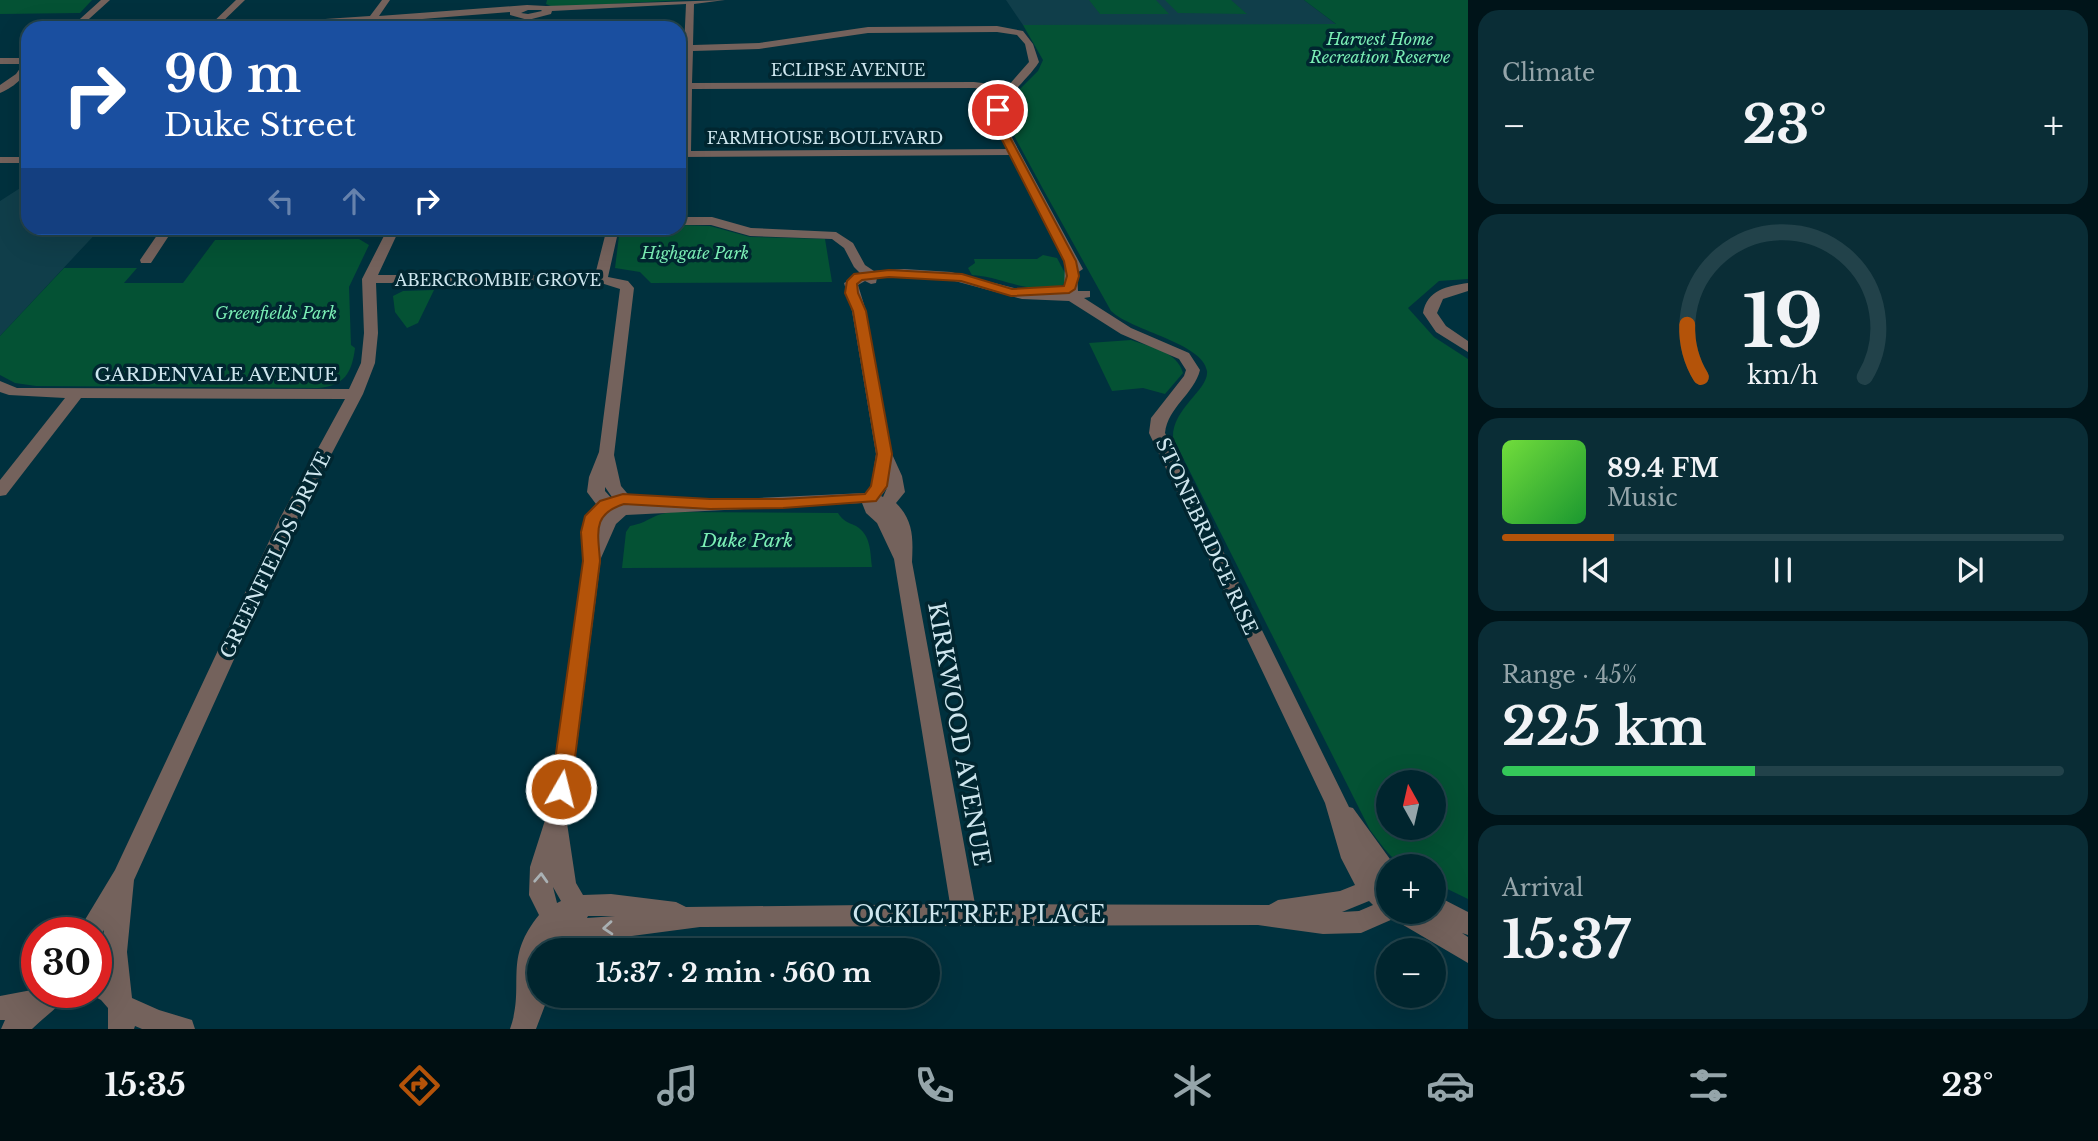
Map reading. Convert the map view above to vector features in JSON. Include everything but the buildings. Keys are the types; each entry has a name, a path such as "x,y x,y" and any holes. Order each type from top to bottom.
{"street":[{"path":"82,21 106,0"},
{"path":"218,21 241,0"},
{"path":"372,20 386,0"},
{"path":"355,21 518,12 541,8 717,0"},
{"path":"686,109 690,2"},
{"path":"518,12 524,21"},
{"path":"568,917 541,895 542,867 558,814 592,561 617,504 876,504 884,454 859,311 851,283 868,277 941,276 962,278 1031,296 1074,293 1070,261 1013,152 998,116 999,104 1008,89 1031,69 1034,54 1023,35 1006,30 868,30 759,46 690,48"},
{"path":"0,61 21,62"},
{"path":"0,90 21,73"},
{"name":"ECLIPSE AVENUE","path":"688,86 974,85 1008,89"},
{"name":"FARMHOUSE BOULEVARD","path":"686,154 1013,152"},
{"path":"0,160 21,160"},
{"path":"686,220 712,221 750,232 836,236 849,246 846,261 848,270 868,277"},
{"path":"146,260 163,235"},
{"name":"GREENFIELDS DRIVE","path":"99,917 124,876 289,518 355,394 368,363 371,333 369,279 391,235"},
{"path":"601,279 611,235"},
{"name":"ABERCROMBIE GROVE","path":"369,279 601,279 622,284 628,293 607,452 617,504"},
{"path":"1468,287 1442,293 1435,298 1430,313 1441,329 1468,348"},
{"name":"STONEBRIDGE RISE","path":"1074,293 1126,331 1173,349 1189,362 1193,370 1191,377 1159,418 1157,433 1336,803 1355,865 1376,882"},
{"name":"GARDENVALE AVENUE","path":"0,386 14,392 355,394"},
{"path":"0,491 77,393"},
{"name":"KIRKWOOD AVENUE","path":"876,504 903,562 964,914"},
{"name":"GREENFIELDS DRIVE","path":"121,1011 114,951 124,876"},
{"name":"OCKLETREE PLACE","path":"1258,914 1342,901 1376,889"},
{"path":"1446,912 1468,924"},
{"name":"OCKLETREE PLACE","path":"568,917 609,928 700,916 1258,914 1323,923 1361,922 1376,915"},
{"path":"560,938 568,917"},
{"path":"531,1009 526,970 534,938 568,917"},
{"path":"1425,924 1468,952"},
{"path":"112,993 121,1011 182,1029"},
{"path":"0,1008 21,1003"},
{"path":"14,1029 37,1008"}],"shaded area":[{"path":"1006,0 1304,0 1337,25 1023,25"},
{"path":"21,188 21,235 94,235 0,336 0,201"}],"green space":[{"path":"0,0 92,0 80,13 0,14"},
{"path":"547,0 685,0 553,7 546,4"},
{"path":"1089,0 1156,0 1169,14 1100,14"},
{"path":"1165,0 1231,0 1247,14 1178,13"},
{"name":"Harvest Home Recreation Reserve","path":"1304,0 1468,0 1468,279 1439,281 1408,308 1434,337 1468,359 1468,899 1446,888 1446,854 1389,854 1377,840 1446,840 1446,770 1376,770 1376,838 1370,830 1173,438 1178,418 1206,378 1207,371 1203,361 1180,345 1134,325 1111,311 1011,130 1007,116 1009,104 1038,71 1043,60 1023,25 1336,24"},
{"name":"Highgate Park","path":"686,225 710,226 750,237 825,239 832,282 651,283 640,272 615,268 619,236 686,235"},
{"name":"Greenfields Park","path":"359,239 369,245 349,287 351,345 355,348 354,357 345,377 327,387 36,386 15,383 0,375 0,336 64,268 137,268 124,283 183,283 215,240"},
{"path":"1043,255 1057,258 1067,277 1063,285 1025,287 972,275 968,268 975,263 974,259 1037,259"},
{"path":"434,290 418,323 407,328 395,312 393,296 403,291"},
{"path":"1131,340 1162,351 1180,366 1183,373 1165,394 1143,388 1112,391 1089,343"},
{"name":"Duke Park","path":"838,513 865,534 872,567 622,568 626,532 630,526 660,514"}],"route":[{"path":"561,789 592,561 589,532 593,516 606,504 623,499 710,504 870,498 879,486 884,454 859,311 851,283 870,274 889,273 962,278 1011,292 1069,289 1073,276 1070,261 1002,130 998,110"}]}
